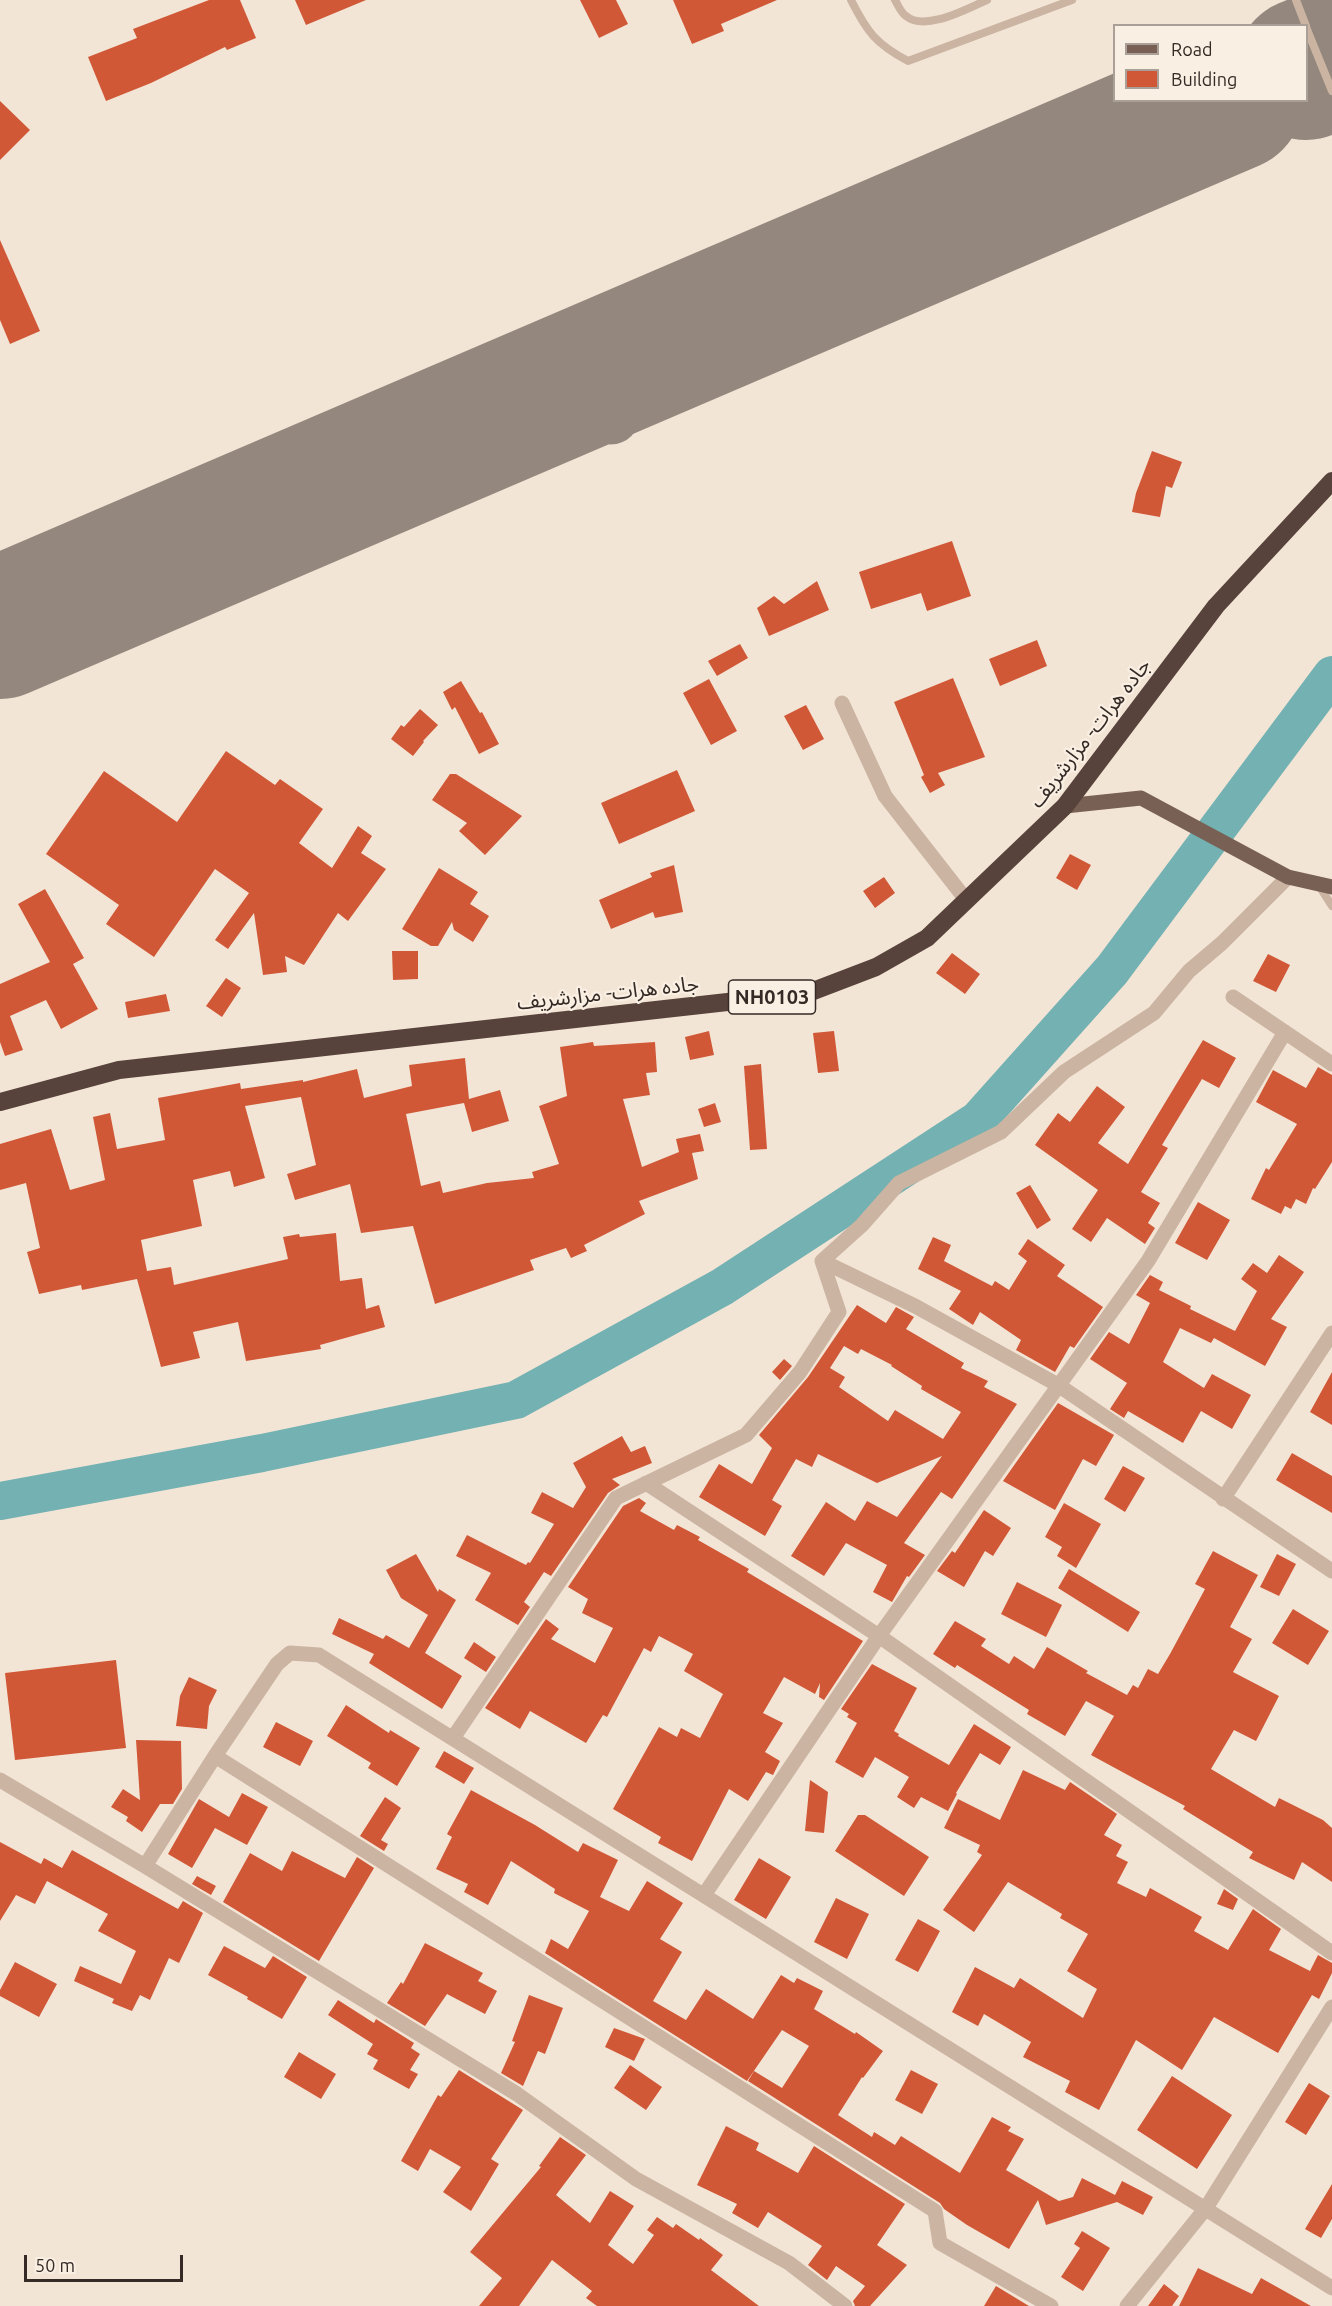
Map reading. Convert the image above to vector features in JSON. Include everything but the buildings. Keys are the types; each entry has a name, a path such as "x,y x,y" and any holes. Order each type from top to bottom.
{"highway":[{"name":"جاده هرات- مزارشریف","path":"0,1102 119,1070 808,993 876,967 927,938 1065,806 1216,606 1332,481"}],"main road":[{"path":"1065,806 1141,798 1288,877 1325,886"}],"street":[{"path":"842,703 885,796 967,901"},
{"path":"822,1261 862,1225 899,1183 1001,1132 1064,1072 1154,1013 1189,971 1222,943 1288,877"},
{"path":"1233,998 1332,1064"},
{"path":"704,1895 879,1636 1148,1261 1285,1032"},
{"path":"822,1261 915,1306 1058,1385 1332,1571"},
{"path":"453,1738 616,1498 746,1435 800,1372 839,1312 822,1261"},
{"path":"1223,1499 1332,1334"},
{"path":"646,1483 879,1636 1332,1953"},
{"path":"145,1866 215,1756 278,1664 290,1653 319,1655 1332,2288"},
{"path":"215,1756 935,2211 940,2243 1051,2306"},
{"path":"0,1780 517,2094 636,2179 789,2263 845,2306"},
{"path":"1127,2306 1206,2208 1332,2007"}],"lane":[{"path":"851,0 863,23 884,49 908,61 1072,0"},
{"path":"895,0 905,16 919,23 945,18 987,0"},
{"path":"1296,0 1305,24"},
{"path":"1308,31 1332,91"},
{"path":"1325,886 1332,906"}],"waterway":[{"path":"0,1501 262,1453 516,1400 722,1287 978,1120 1112,970 1332,675"}],"taxiway":[{"path":"594,375 611,416"},
{"path":"400,414 414,452"}],"runway":[{"path":"1308,68 1332,58"},
{"path":"0,628 1227,102"}]}
